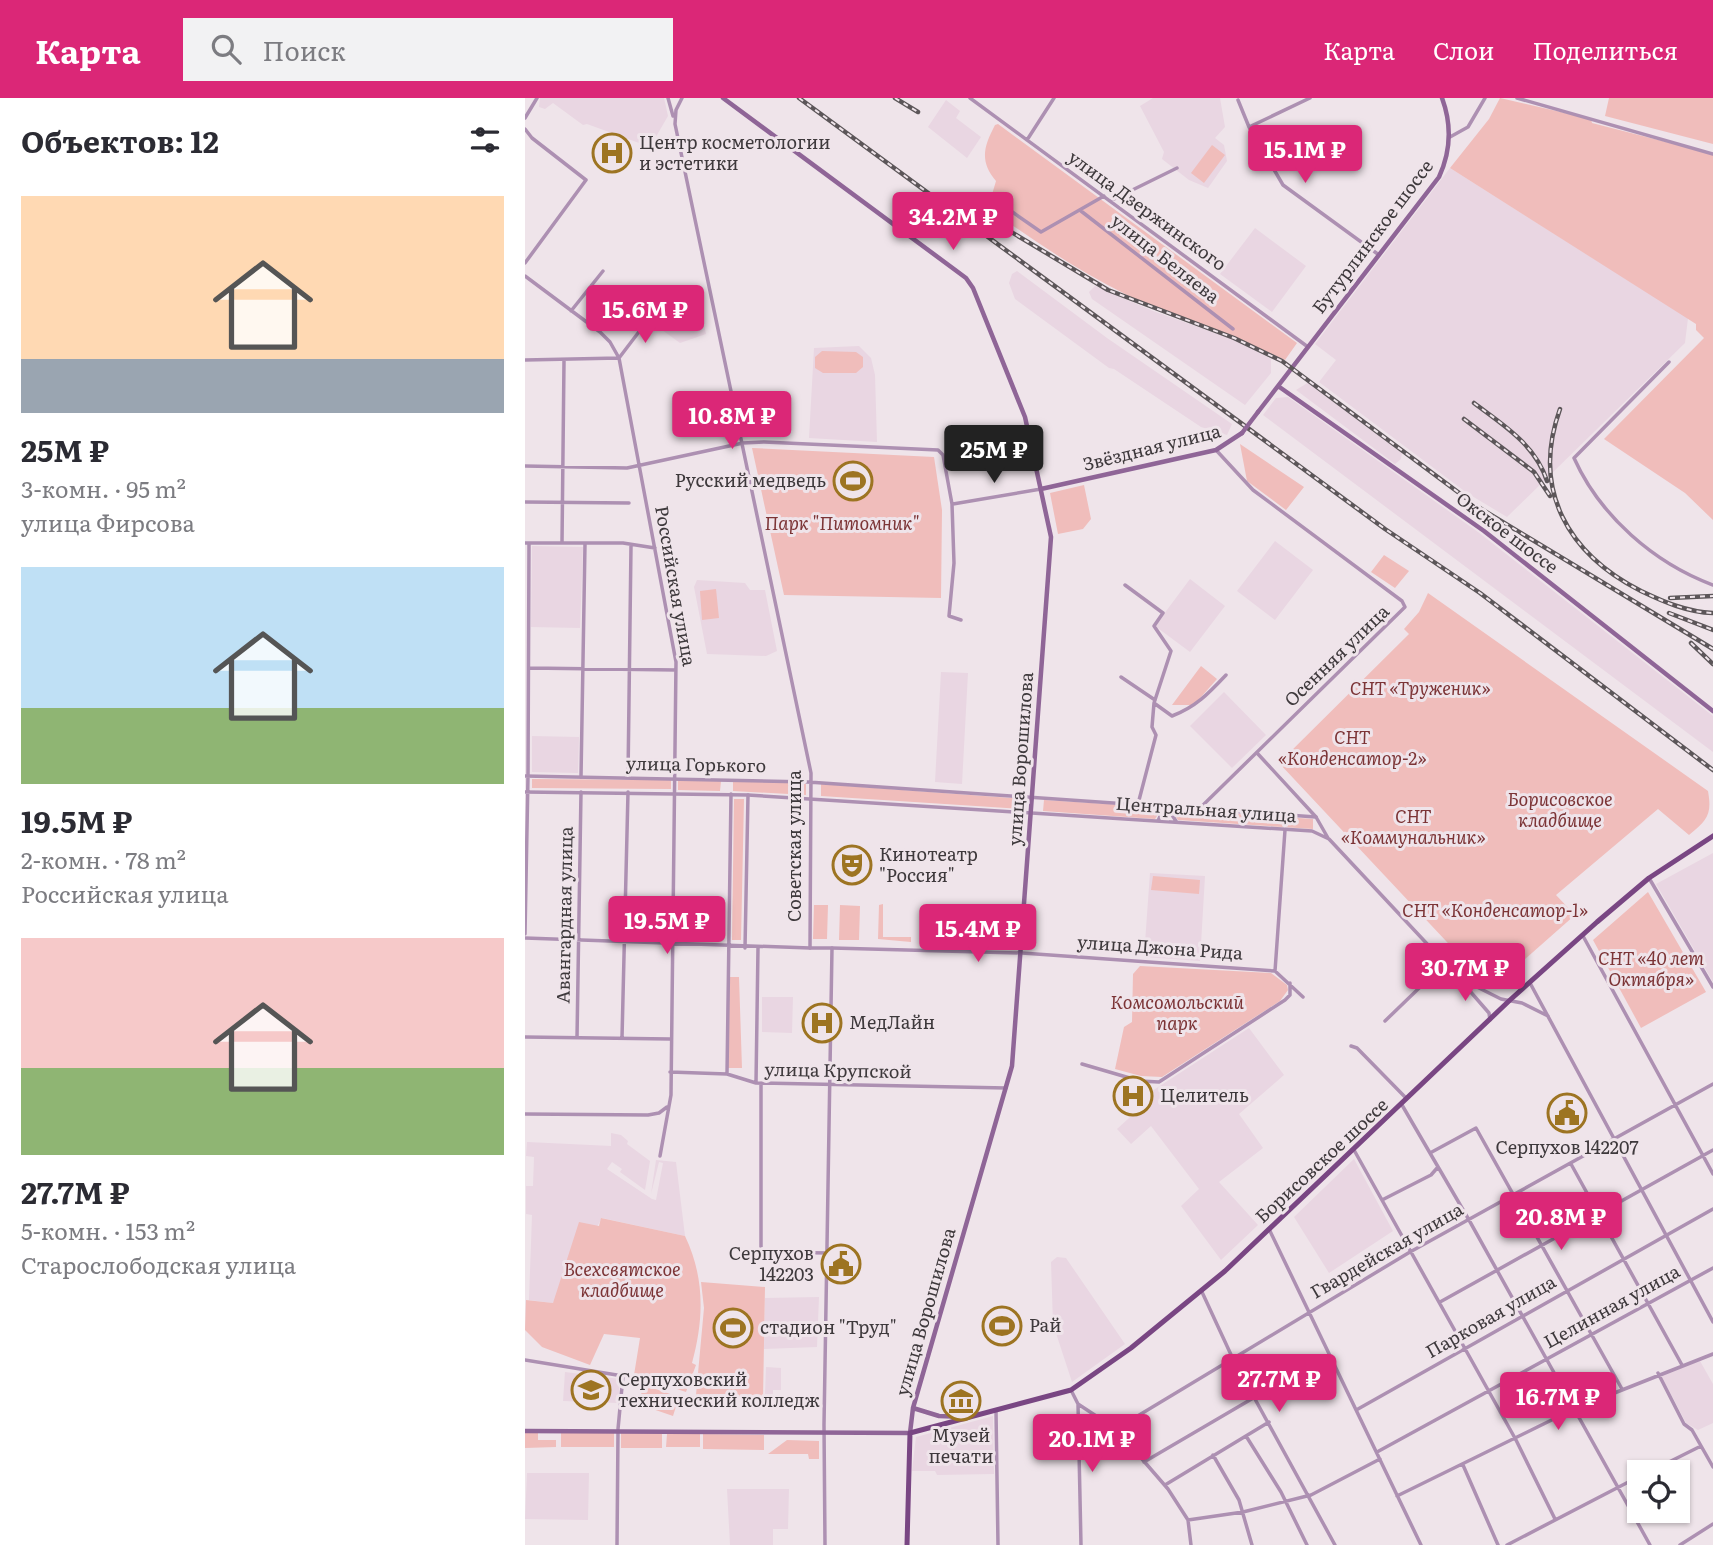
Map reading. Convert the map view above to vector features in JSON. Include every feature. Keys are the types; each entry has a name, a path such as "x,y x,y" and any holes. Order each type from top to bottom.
{"main road":[{"name":"улица Ворошилова","path":"723,98 966,278 977,296 1024,417 1051,537 1013,1058 1007,1088 913,1408 907,1545"},
{"name":"Бутурлинское шоссе","path":"1308,347 1439,177 1451,152 1442,98"},
{"path":"1278,386 1308,347"},
{"name":"Звёздная улица","path":"1041,489 1216,450 1242,433 1278,386"},
{"name":"Окское шоссе","path":"1278,386 1484,531 1713,711"},
{"name":"Борисовское шоссе","path":"910,1433 1071,1390 1202,1292 1510,1000 1649,878 1713,836"},
{"path":"913,1408 939,1416 973,1417"},
{"path":"939,1416 942,1420 940,1426"},
{"path":"525,1431 618,1429 910,1433"}],"street":[{"path":"525,118 537,98"},
{"path":"669,98 675,101 682,98"},
{"name":"Советская улица","path":"669,98 812,782 810,948 832,948"},
{"path":"674,118 682,98"},
{"name":"улица Дзержинского","path":"970,98 1308,347"},
{"path":"1027,140 1054,98"},
{"path":"1249,127 1307,98"},
{"path":"1450,137 1468,127 1485,98"},
{"path":"1517,98 1713,154"},
{"path":"1238,100 1249,127 1283,184 1379,255"},
{"path":"525,128 532,138 586,180 525,263"},
{"path":"1110,201 1177,168"},
{"path":"998,202 1040,232 1104,196"},
{"name":"улица Беляева","path":"1081,211 1233,329"},
{"path":"571,311 603,271"},
{"path":"525,276 610,342 619,358"},
{"path":"525,360 619,358 651,316"},
{"name":"Российская улица","path":"619,358 676,670 670,1102 660,1156"},
{"path":"562,543 564,361"},
{"path":"1669,362 1574,458 1598,499 1627,531 1675,568 1713,585"},
{"path":"525,466 639,466 743,443 938,450 943,455 952,504 954,563 949,616 961,620"},
{"name":"Осенняя улица","path":"1201,808 1405,607 1402,601 1253,489 1216,450"},
{"path":"952,504 1041,489"},
{"path":"525,502 629,503"},
{"path":"655,548 527,543 529,667 525,936 580,942 810,948"},
{"path":"581,776 585,544"},
{"path":"628,777 631,545"},
{"path":"1125,585 1163,613 1154,626 1171,651 1154,701 1151,727 1156,735 1138,804"},
{"path":"529,667 676,670"},
{"path":"1121,677 1173,716 1196,706 1226,675"},
{"path":"1257,753 1316,817 1329,839"},
{"name":"улица Горького","path":"526,776 812,782 1033,797"},
{"name":"улица Горького","path":"526,792 731,794 1032,812"},
{"name":"Авангардная улица","path":"577,1038 581,792"},
{"path":"622,1038 628,792"},
{"path":"727,1074 731,794"},
{"path":"745,948 748,795"},
{"name":"Центральная улица","path":"1033,797 1316,817"},
{"path":"1158,821 1161,814 1159,806"},
{"path":"1176,821 1172,815 1178,807"},
{"name":"Центральная улица","path":"1032,812 1312,831 1329,839 1459,978 1500,999 1510,1000 1548,1016"},
{"path":"1312,831 1319,822"},
{"path":"1285,830 1275,971 1303,997"},
{"path":"1649,878 1713,987"},
{"path":"1582,936 1713,1174"},
{"path":"758,948 761,1252 829,1253"},
{"path":"825,1545 824,1433 832,1085 832,948"},
{"name":"улица Джона Рида","path":"832,948 1022,953 1275,971"},
{"path":"1385,1021 1445,963"},
{"path":"1459,978 1489,1013 1490,1020"},
{"path":"1082,1064 1140,1081 1165,1080 1286,1000 1291,990 1290,983"},
{"path":"1530,983 1713,1322"},
{"path":"525,1037 670,1039"},
{"path":"1351,1046 1357,1048 1407,1100"},
{"name":"улица Крупской","path":"670,1072 727,1074 759,1083 1007,1088"},
{"name":"Гвардейская улица","path":"1116,1429 1410,1252 1713,1084"},
{"path":"525,1114 654,1114 663,1111 670,1102"},
{"path":"1402,1105 1498,1270 1616,1488 1650,1545"},
{"path":"1430,1153 1476,1128 1622,1389"},
{"path":"1354,1150 1490,1392 1555,1519"},
{"path":"1440,1302 1713,1150"},
{"path":"1571,1164 1682,1365"},
{"path":"1382,1200 1431,1175 1438,1167"},
{"name":"Парковая улица","path":"1358,1409 1522,1314 1713,1209"},
{"path":"1269,1229 1358,1409 1421,1545"},
{"name":"Целинная улица","path":"1377,1452 1713,1268"},
{"path":"1202,1292 1233,1359 1311,1495 1335,1545"},
{"path":"1398,1496 1574,1409 1658,1373 1713,1354"},
{"path":"525,1360 623,1376 618,1429 617,1545"},
{"path":"1658,1373 1684,1424 1692,1430 1713,1467"},
{"path":"1071,1390 1078,1404 1081,1545"},
{"path":"1144,1462 1255,1397"},
{"path":"1078,1404 1116,1429 1165,1485 1188,1520 1191,1545"},
{"path":"996,1411 998,1545"},
{"path":"1165,1485 1269,1422"},
{"path":"1246,1436 1307,1545"},
{"path":"1673,1460 1701,1446"},
{"path":"1213,1455 1243,1512 1252,1545"},
{"path":"1188,1520 1243,1512 1311,1495 1380,1459"},
{"path":"1463,1465 1499,1545"},
{"path":"1507,1545 1627,1482"},
{"path":"1680,1545 1713,1524"}],"shaded area":[{"path":"540,98 664,98 668,116 650,147 587,124 583,125 553,103 545,109 539,107"},
{"path":"1153,98 1220,98 1225,127 1215,138 1224,145 1227,161 1208,188 1189,180 1162,159 1164,152 1140,106"},
{"path":"946,100 960,111 956,118 981,137 967,158 928,127"},
{"path":"1450,168 1688,318 1685,343 1507,517 1467,493 1319,382 1336,360 1315,344"},
{"path":"1255,228 1306,266 1272,312 1220,274"},
{"path":"1017,271 1107,338 1232,424 1227,435 1201,427 1109,368 1015,299 1009,283 1012,274"},
{"path":"1095,286 1153,311 1235,340 1271,359 1271,373 1245,405 1092,299 1089,292"},
{"path":"697,292 706,334 680,343 658,327 657,320 678,294"},
{"path":"859,346 871,358 875,375 877,442 809,438 814,348"},
{"path":"1309,382 1402,453 1401,459 1395,464 1296,390"},
{"path":"1288,397 1478,532 1713,716 1713,752 1263,415 1276,398"},
{"path":"1275,541 1313,570 1275,620 1237,591"},
{"path":"532,546 583,547 580,628 531,627"},
{"path":"1190,579 1225,606 1190,652 1155,626"},
{"path":"697,580 745,583 750,590 765,590 777,651 766,656 707,654 694,587"},
{"path":"941,672 968,673 962,784 935,782"},
{"path":"1224,692 1266,735 1232,768 1190,726"},
{"path":"532,736 579,737 578,773 532,772"},
{"path":"1713,853 1713,982 1656,884"},
{"path":"1150,873 1205,876 1200,961 1144,957"},
{"path":"762,997 793,997 792,1033 762,1032"},
{"path":"1249,1028 1284,1075 1239,1114 1263,1148 1219,1182 1258,1225 1221,1260 1181,1206 1199,1189 1151,1126 1131,1144 1117,1129 1152,1097 1149,1093"},
{"path":"611,1133 621,1135 628,1141 627,1144 650,1161 645,1190 620,1172 622,1169 612,1162 607,1169 652,1199 656,1200 663,1163 659,1162 651,1194 656,1160 676,1162 685,1236 602,1218 553,1303 529,1300 532,1215 526,1214 526,1186 533,1186 534,1157 526,1156 527,1142 611,1146"},
{"path":"1354,1159 1393,1231 1329,1273 1294,1217"},
{"path":"1057,1257 1066,1258 1125,1344 1072,1382 1053,1324 1051,1262"},
{"path":"819,1297 817,1347 764,1349 765,1298"},
{"path":"1700,1361 1713,1384 1713,1423 1698,1430 1686,1423 1662,1374"},
{"path":"766,1367 781,1368 781,1390 773,1390 773,1395 765,1394"},
{"name":"Серпуховский технический колледж","path":"565,1372 620,1379 618,1403 563,1401"},
{"path":"993,1416 994,1474 937,1475 935,1471 912,1471 916,1437"},
{"path":"527,1473 589,1473 588,1520 525,1519"},
{"path":"727,1489 789,1489 788,1529 773,1529 773,1545 730,1545"}],"green space":[{"path":"1500,98 1591,119 1592,123 1713,154 1713,520 1685,493 1604,439 1704,338 1696,330 1696,324 1450,168 1489,119"},
{"path":"1609,98 1713,98 1713,144 1605,116"},
{"path":"998,124 1297,343 1285,360 1125,294 1055,254 988,208 996,181 987,167 985,153 991,133"},
{"path":"1212,145 1225,155 1204,183 1191,173"},
{"path":"822,351 856,352 863,357 863,367 856,373 823,373 815,368 815,357"},
{"path":"1240,444 1304,487 1286,510 1247,481"},
{"name":"Парк \"Питомник\"","path":"752,448 934,457 942,510 941,598 784,595"},
{"path":"1084,485 1091,519 1083,529 1058,534 1050,493"},
{"path":"1384,555 1409,571 1395,588 1371,572"},
{"path":"716,589 719,618 702,620 700,591"},
{"path":"1428,593 1708,791 1707,816 1689,835 1658,809 1556,895 1575,915 1491,989 1279,763 1409,634 1404,629 1419,612"},
{"path":"1201,666 1217,679 1194,705 1172,705"},
{"path":"532,779 671,780 671,789 532,788"},
{"path":"678,780 721,781 720,791 678,790"},
{"path":"733,781 806,783 806,795 733,791"},
{"path":"821,784 1024,799 1023,809 821,796"},
{"path":"734,799 744,799 741,940 732,940"},
{"path":"1044,800 1156,807 1159,813 1155,819 1043,811"},
{"path":"1180,810 1313,819 1313,829 1178,820 1174,814"},
{"path":"1153,876 1200,880 1199,894 1151,890"},
{"name":"СНТ «40 лет Октября»","path":"1648,892 1706,992 1641,1028 1593,940"},
{"path":"883,904 883,937 911,937 911,942 878,939 879,905"},
{"path":"814,905 828,905 827,939 813,939"},
{"path":"840,905 860,906 859,940 839,940"},
{"name":"Комсомольский парк","path":"1140,966 1271,973 1287,985 1288,990 1280,1001 1162,1077 1141,1076 1115,1069 1124,1027 1132,1022 1133,974"},
{"path":"729,977 739,977 742,1068 728,1068"},
{"name":"Всехсвятское кладбище","path":"601,1218 685,1236 696,1267 701,1299 699,1330 692,1363 696,1365 686,1392 634,1375 640,1338 604,1334 590,1365 542,1347 525,1330 526,1300 553,1303 579,1222 599,1226"},
{"name":"стадион \"Труд\"","path":"701,1282 765,1287 763,1399 696,1395 704,1308"},
{"path":"644,1385 679,1397 673,1416 638,1404"},
{"path":"621,1432 662,1433 662,1448 621,1448"},
{"path":"525,1433 538,1433 538,1440 556,1440 556,1447 525,1448"},
{"path":"561,1433 614,1433 614,1447 561,1447"},
{"path":"667,1434 700,1434 700,1447 666,1447"},
{"path":"703,1434 764,1435 764,1450 703,1449"},
{"path":"787,1440 819,1441 819,1459 809,1459 808,1454 768,1454"}],"railway":[{"path":"799,98 1385,529 1480,593 1713,770"},
{"path":"895,98 918,112"},
{"path":"973,209 1108,290 1234,338 1282,361 1478,507 1713,649"},
{"path":"1474,403 1517,436 1535,456 1547,481"},
{"path":"1560,409 1552,439 1550,466 1562,517 1576,539 1615,576 1641,591 1667,603 1713,613"},
{"path":"1464,419 1534,472 1550,496"},
{"path":"1670,598 1713,596"},
{"path":"1669,613 1713,630"},
{"path":"1691,643 1713,664"}],"place":[{"name":"Центр косметологии и эстетики","path":"612,153"},
{"name":"Русский медведь","path":"853,481"},
{"name":"Кинотеатр \"Россия\"","path":"852,865"},
{"name":"МедЛайн","path":"822,1023"},
{"name":"Целитель","path":"1133,1096"},
{"name":"Серпухов 142207","path":"1567,1113"},
{"name":"Серпухов 142203","path":"841,1264"},
{"name":"Рай","path":"1002,1326"},
{"name":"стадион \"Труд\"","path":"733,1328"},
{"name":"Серпуховский технический колледж","path":"591,1390"},
{"name":"Музей печати","path":"961,1401"}],"park label":[{"name":"СНТ «Труженик»","path":"1420,689"},
{"name":"СНТ «Конденсатор-2»","path":"1352,748"},
{"name":"Борисовское кладбище","path":"1560,810"},
{"name":"СНТ «Коммунальник»","path":"1413,827"},
{"name":"СНТ «Конденсатор-1»","path":"1495,911"}]}
